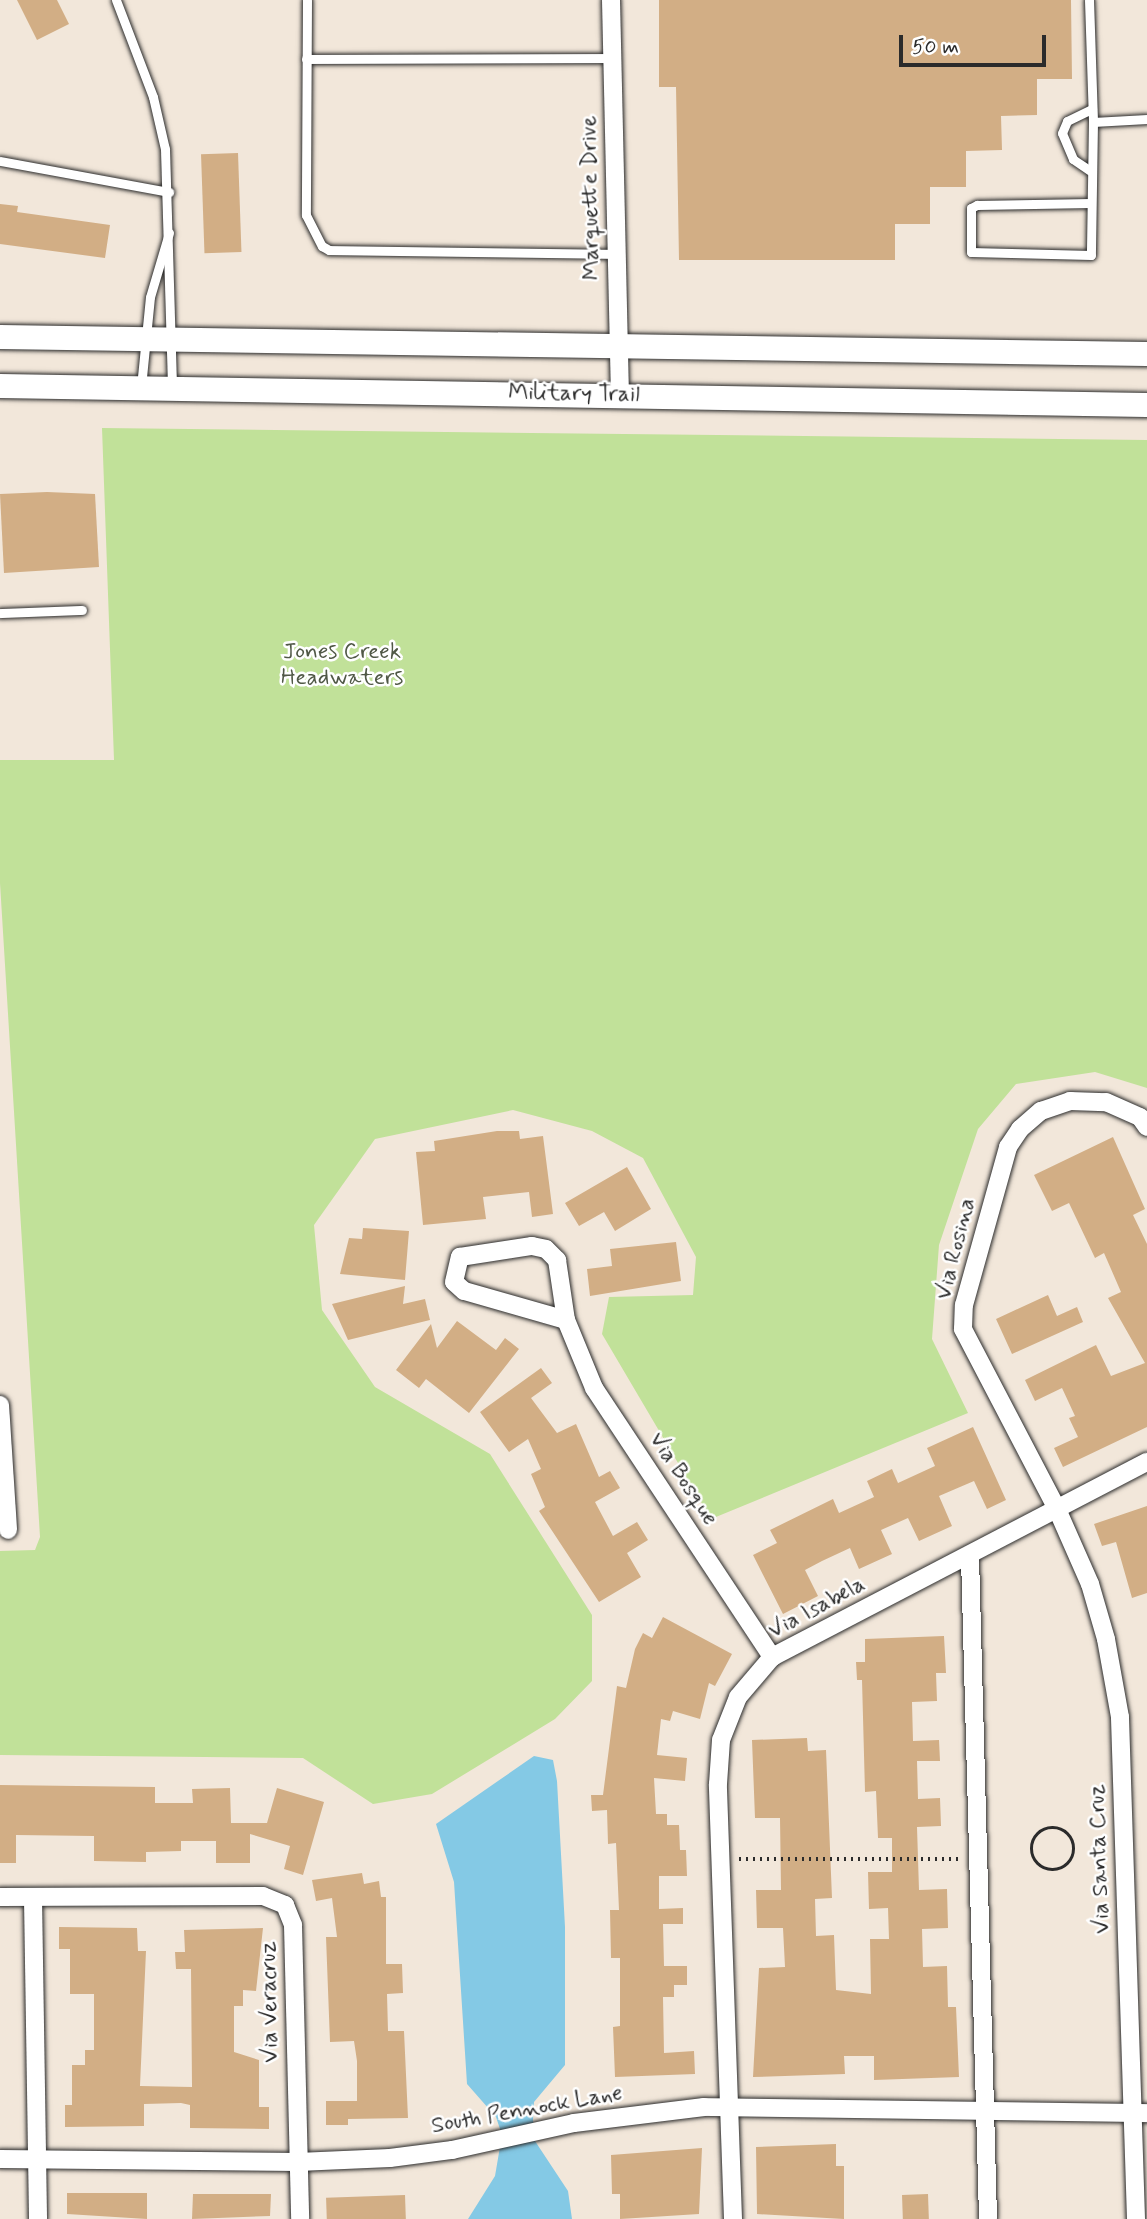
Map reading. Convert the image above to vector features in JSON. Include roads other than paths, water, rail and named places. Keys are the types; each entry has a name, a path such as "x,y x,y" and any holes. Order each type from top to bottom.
{"main road":[{"path":"0,337 1147,354"},
{"name":"Military Trail","path":"0,386 620,394 1147,405"}],"street":[{"name":"Marquette Drive","path":"611,0 620,394"},
{"name":"Via Rosina","path":"1056,1507 963,1329 964,1305 1008,1147 1020,1129 1041,1111 1070,1101 1107,1102 1140,1117 1147,1127"},
{"name":"Via Bosque","path":"565,1320 464,1291 454,1282 460,1257 532,1246 546,1249 557,1260 565,1320 594,1388 772,1657"},
{"path":"0,1405 8,1530"},
{"name":"Via Isabela","path":"733,2219 721,1740 738,1697 772,1657 1147,1462"},
{"name":"Via Santa Cruz","path":"1056,1507 1090,1584 1121,1717 1140,2113 1136,2219"},
{"path":"970,1556 988,2219"},
{"name":"Via Veracruz","path":"0,1897 263,1896 285,1905 293,1925 300,2219"},
{"path":"33,1898 38,2219"},
{"name":"South Pennock Lane","path":"0,2159 298,2162 453,2150 574,2123 730,2108 1140,2113"}],"lane":[{"path":"116,0 153,97 169,192 172,388"},
{"path":"306,0 306,215 329,250 617,254"},
{"path":"1089,0 1093,122 1091,203 1087,257 971,252 971,208 977,205 1091,203"},
{"path":"306,58 613,58"},
{"path":"1091,172 1073,159 1062,134 1067,121 1092,108"},
{"path":"1093,122 1147,120"},
{"path":"0,161 169,192"},
{"path":"141,387 159,253 169,232"},
{"path":"1,611 82,610"}],"water":[{"path":"534,1756 553,1760 557,1781 565,1927 565,2065 534,2102 533,2120 535,2141 568,2191 572,2219 468,2219 495,2176 502,2135 496,2117 467,2084 454,1882 436,1824"}],"park label":[{"name":"Jones Creek Headwaters","path":"342,665"}]}
